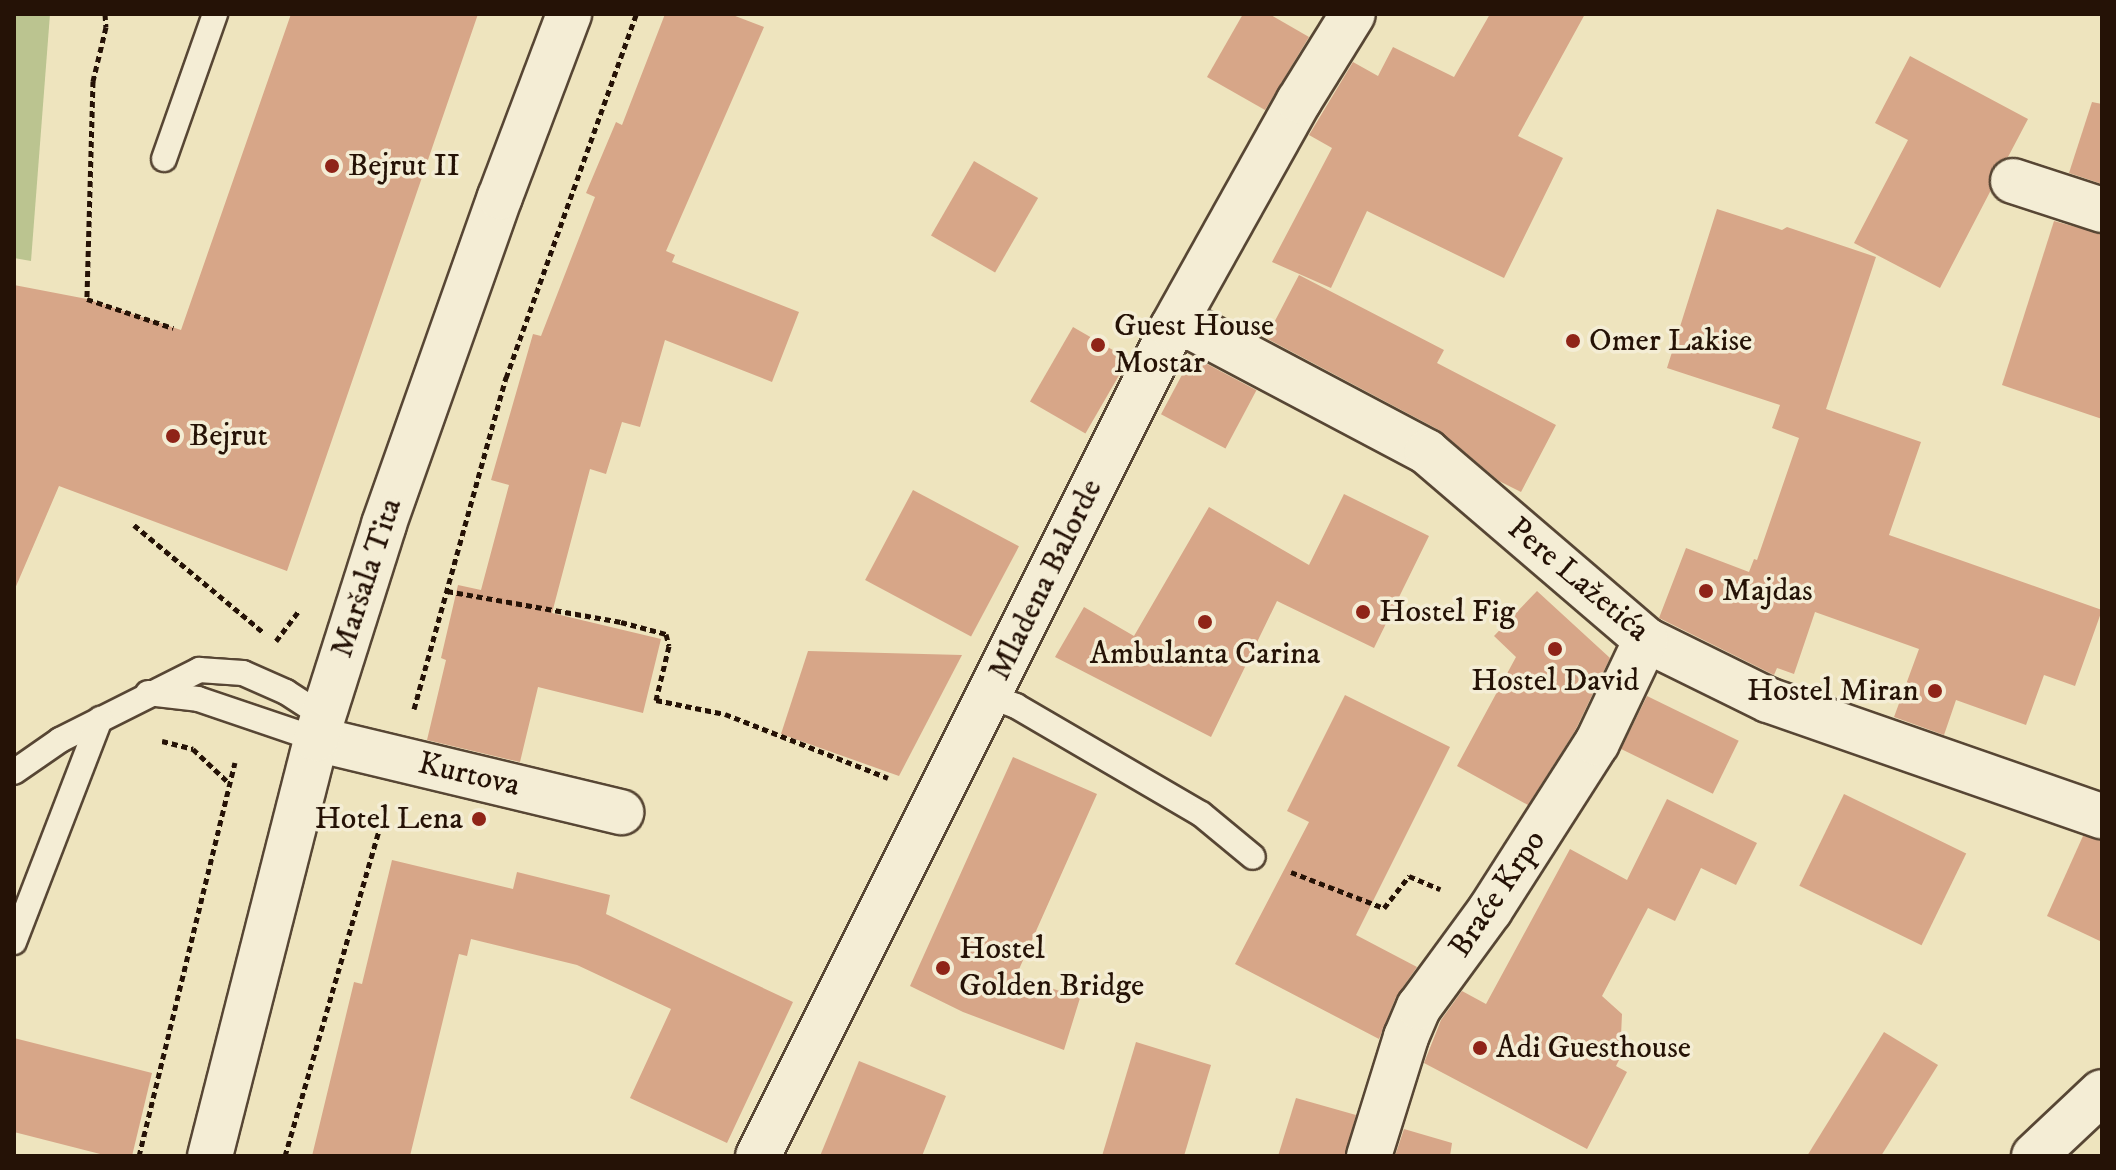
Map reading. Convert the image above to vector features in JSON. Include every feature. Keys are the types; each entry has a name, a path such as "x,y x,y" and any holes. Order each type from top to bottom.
{"street":[{"name":"Maršala Tita","path":"210,1156 320,728 398,480 569,14"},
{"name":"Mladena Balorde","path":"758,1156 1172,328 1344,16"},
{"path":"2013,181 2102,210"},
{"name":"Pere Lažetića","path":"1172,328 1193,328 1427,452 1646,640 1768,700 2102,816"},
{"name":"Braće Krpo","path":"1369,1156 1406,1037 1419,1007 1490,910 1597,743 1646,640"},
{"name":"Kurtova","path":"320,728 400,759 621,812"},
{"path":"2034,1156 2102,1092"}],"lane":[{"path":"164,159 215,14"},
{"path":"14,772 60,740 199,670 243,673 286,692 320,728"},
{"path":"148,693 198,699 320,728"},
{"path":"989,696 1016,706 1201,814 1253,857"},
{"path":"14,942 100,719"}],"path":[{"path":"105,14 106,27 93,81 87,299 173,328"},
{"path":"285,1156 506,378 636,14"},
{"path":"134,525 275,642 270,654"},
{"path":"447,591 621,622 666,634 669,646 656,700 725,714 937,798"},
{"path":"139,1156 235,763"},
{"path":"1253,857 1384,908 1409,876 1490,910"}],"green space":[{"path":"14,14 50,14 31,261 14,258"}],"building":[{"path":"291,14 478,14 287,571 59,486 14,591 14,285 87,299 181,330"},
{"path":"665,14 730,14 764,27 666,251 675,255 672,262 799,312 772,382 665,340 640,427 622,422 606,474 590,469 552,613 661,639 643,713 538,687 520,762 427,740 446,660 441,658 458,585 481,590 509,485 491,480 533,334 541,336 595,197 586,193 616,122 622,125"},
{"path":"1243,14 1269,14 1309,37 1265,110 1207,77"},
{"path":"1490,14 1585,14 1518,136 1563,158 1504,278 1367,211 1331,288 1272,262 1332,148 1309,135 1353,62 1378,76 1393,47 1454,77"},
{"path":"1910,56 2028,119 2008,157 1997,162 1990,173 1991,190 1940,288 1854,243 1908,140 1875,123"},
{"path":"2092,102 2102,104 2102,184 2069,173"},
{"path":"974,161 1038,198 995,272 931,235"},
{"path":"1717,209 1782,230 1787,227 1876,257 1826,409 1921,442 1889,535 2102,610 2075,686 2044,675 2026,725 1956,700 1944,735 1894,717 1919,649 1815,612 1794,674 1777,668 1774,675 1659,618 1686,548 1749,572 1754,559 1757,560 1799,438 1772,428 1780,405 1667,368"},
{"path":"2054,221 2102,234 2102,419 2002,385"},
{"path":"1299,275 1444,350 1437,363 1556,425 1521,492 1499,481 1439,430 1266,338"},
{"path":"1073,327 1128,359 1085,433 1030,401"},
{"path":"1192,356 1256,390 1225,449 1161,414"},
{"path":"913,490 1019,546 971,636 865,580"},
{"name":"Ambulanta Carina","path":"1344,494 1429,536 1374,648 1277,601 1211,737 1055,657 1084,607 1134,636 1209,507 1309,565"},
{"path":"1537,591 1610,658 1575,731 1528,805 1457,766 1516,657 1494,636"},
{"path":"808,651 962,655 899,776 781,734"},
{"path":"1345,695 1450,747 1356,935 1417,967 1396,997 1379,1039 1235,964 1309,822 1287,811"},
{"path":"1647,696 1739,741 1713,794 1621,749"},
{"path":"1013,757 1097,794 1016,976 1080,998 1064,1050 963,1012 910,986"},
{"path":"1844,794 1966,854 1922,945 1799,886"},
{"path":"1667,799 1757,843 1736,885 1701,868 1675,921 1648,908 1602,996 1622,1014 1621,1036 1629,1040 1616,1066 1627,1072 1587,1149 1424,1063 1441,1020 1462,991 1486,1004 1570,849 1627,880"},
{"path":"2083,836 2102,840 2102,942 2047,916"},
{"path":"392,860 513,889 517,872 610,895 606,914 793,1002 727,1143 630,1098 671,1009 577,965 471,939 467,956 459,954 410,1156 312,1156 354,982 362,984"},
{"path":"1884,1032 1938,1065 1881,1156 1807,1156"},
{"path":"14,1038 152,1073 132,1156 108,1156 14,1132"},
{"path":"1136,1042 1211,1065 1184,1156 1102,1156"},
{"path":"859,1061 946,1096 922,1156 820,1156"},
{"path":"1296,1098 1356,1115 1345,1156 1278,1156"},
{"path":"1404,1129 1452,1143 1450,1156 1395,1156"}],"place":[{"name":"Bejrut II","path":"332,166"},
{"name":"Omer Lakise","path":"1573,341"},
{"name":"Guest House Mostar","path":"1098,345"},
{"name":"Bejrut","path":"173,436"},
{"name":"Majdas","path":"1706,591"},
{"name":"Hostel Fig","path":"1363,612"},
{"name":"Ambulanta Carina","path":"1205,622"},
{"name":"Hostel David","path":"1555,649"},
{"name":"Hostel Miran","path":"1935,691"},
{"name":"Hotel Lena","path":"479,819"},
{"name":"Hostel Golden Bridge","path":"943,968"},
{"name":"Adi Guesthouse","path":"1480,1048"}]}
